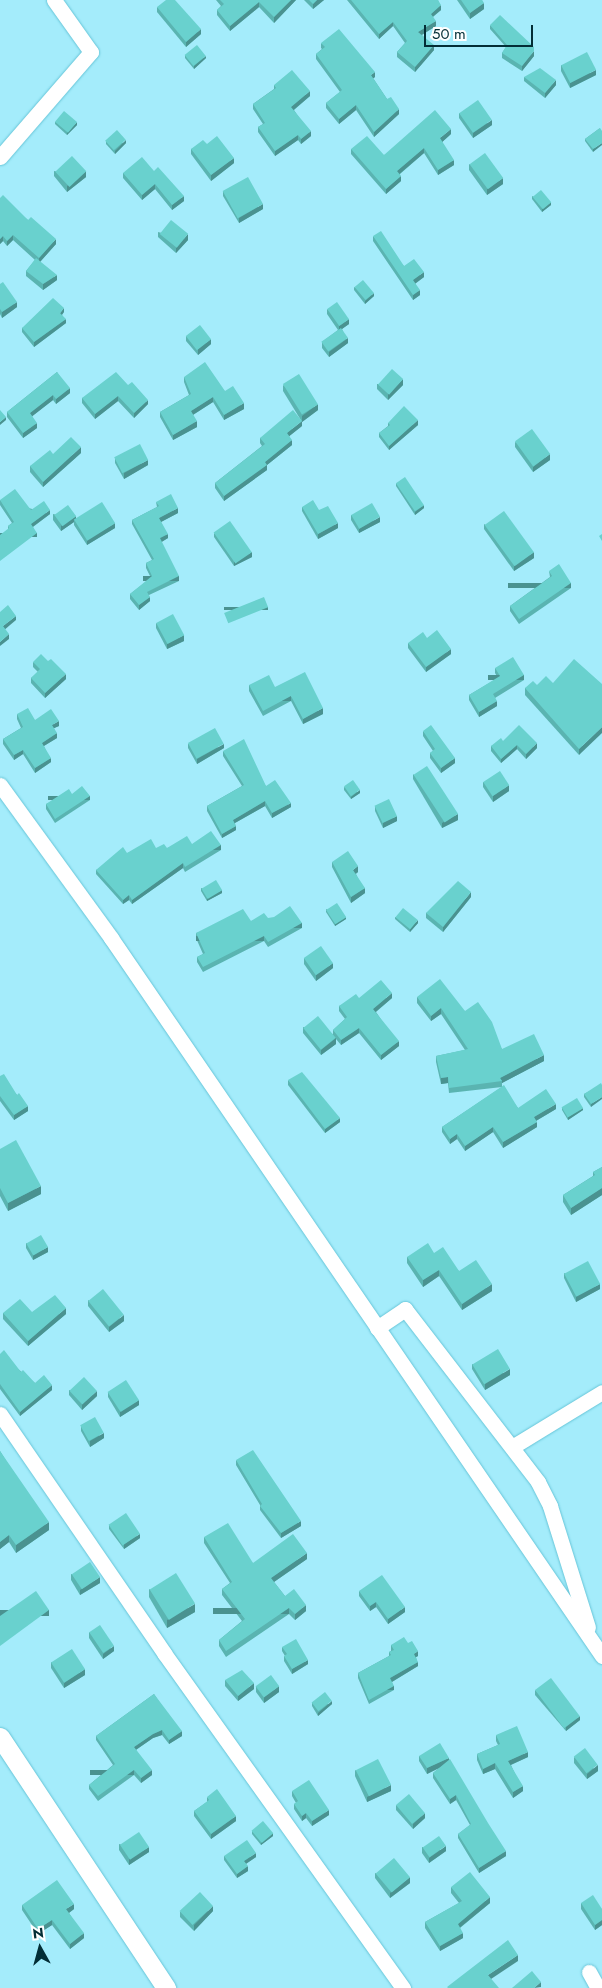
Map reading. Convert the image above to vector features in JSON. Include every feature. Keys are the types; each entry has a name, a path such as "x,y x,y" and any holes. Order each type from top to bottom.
{"street":[{"path":"0,157 91,52 54,0"},
{"path":"0,785 111,938 602,1656"},
{"path":"376,1328 405,1309 538,1482 550,1506 593,1643"},
{"path":"512,1447 602,1392"},
{"path":"0,1414 164,1653 403,1988"},
{"path":"0,1737 166,1988"},
{"path":"589,1972 598,1988"}],"building":[{"path":"166,0 175,0 201,29 186,42 157,7"},
{"path":"220,0 291,0 274,17 259,2 230,26 217,10 224,4"},
{"path":"309,0 317,0 313,4"},
{"path":"351,0 438,0 441,5 431,14 436,21 418,32 434,45 415,67 397,52 407,41 393,22 379,34"},
{"path":"461,0 482,0 484,3 470,13"},
{"path":"500,15 534,47 534,51 522,66 502,53 507,45 490,25"},
{"path":"339,29 375,72 371,75 387,99 391,97 399,109 374,132 356,105 339,119 326,103 342,90 316,54 325,47 321,43"},
{"path":"197,45 206,56 193,66 185,55"},
{"path":"587,52 596,70 570,83 561,65"},
{"path":"540,68 556,80 545,93 524,77"},
{"path":"292,70 310,91 291,107 311,131 301,139 298,135 275,151 258,127 265,123 253,104 276,88 274,85"},
{"path":"478,100 492,120 473,133 459,113"},
{"path":"435,110 451,129 440,138 454,160 438,170 424,148 397,171 401,176 386,189 351,149 367,136 384,155"},
{"path":"64,111 77,122 68,133 55,122"},
{"path":"600,128 602,131 602,143 593,149 585,139"},
{"path":"117,130 126,140 114,150 105,141"},
{"path":"217,136 234,158 211,175 191,149 203,140 207,144"},
{"path":"485,153 503,178 488,189 470,164"},
{"path":"72,156 86,171 70,187 55,172"},
{"path":"142,157 154,171 158,167 184,196 172,205 155,184 142,195 123,173"},
{"path":"248,177 263,204 238,218 223,191"},
{"path":"541,190 551,202 543,209 533,197"},
{"path":"3,195 28,220 31,217 56,239 39,258 13,235 7,241 3,236 0,239 0,198"},
{"path":"171,220 188,234 177,248 160,234"},
{"path":"381,231 404,266 414,259 424,272 413,280 420,290 413,295 373,236"},
{"path":"36,258 57,275 43,284 26,271"},
{"path":"363,280 374,293 366,300 355,287"},
{"path":"3,282 17,302 2,312 0,309 0,284"},
{"path":"53,298 64,308 60,313 66,319 34,342 22,328"},
{"path":"337,302 349,319 339,326 327,309"},
{"path":"200,325 211,339 197,350 186,336"},
{"path":"341,328 348,338 328,352 321,342"},
{"path":"205,362 225,391 233,386 244,403 224,415 213,397 191,411 197,421 173,435 160,412 191,394 184,377"},
{"path":"392,369 403,379 389,395 378,385"},
{"path":"57,372 70,388 56,399 53,395 30,413 37,423 23,433 7,412"},
{"path":"116,372 128,385 132,382 148,400 134,413 118,396 95,414 82,398"},
{"path":"299,374 318,405 302,415 283,384"},
{"path":"404,406 418,420 389,446 379,433 390,425 388,423"},
{"path":"0,410 6,417 0,422"},
{"path":"293,410 302,421 287,433 292,440 265,462 267,465 224,496 215,483 265,444 260,438"},
{"path":"532,429 550,454 533,466 515,441"},
{"path":"71,437 81,447 43,482 30,466 50,450 53,454"},
{"path":"140,444 148,460 122,473 114,457"},
{"path":"405,477 424,505 415,511 396,483"},
{"path":"15,489 31,510 44,501 50,510 31,524 37,533 0,561 0,535 14,522 0,500"},
{"path":"171,494 178,508 159,518 168,534 160,538 179,576 147,592 150,597 139,605 130,594 152,576 146,563 154,559 132,520 159,506 156,502"},
{"path":"313,500 319,510 328,506 338,523 318,534 302,507"},
{"path":"102,502 115,523 87,541 74,519"},
{"path":"372,503 380,517 359,529 351,515"},
{"path":"68,505 76,516 62,526 54,515"},
{"path":"504,511 534,552 515,566 485,525"},
{"path":"230,521 252,552 235,564 214,532"},
{"path":"559,564 571,583 519,619 510,606 552,576 549,571"},
{"path":"264,597 268,607 228,623 224,613"},
{"path":"8,605 16,616 3,626 9,634 0,642 0,612"},
{"path":"173,614 184,635 167,644 156,623"},
{"path":"437,630 451,649 426,667 408,643 423,632 427,638"},
{"path":"41,654 48,661 51,659 66,674 45,693 31,678 40,669 33,662"},
{"path":"513,657 524,675 493,694 497,701 479,712 469,695 500,676 495,668"},
{"path":"574,659 602,684 602,727 579,749 525,688 533,681 537,685 546,676 553,683"},
{"path":"305,672 323,708 303,719 291,696 263,711 249,685 269,675 275,687"},
{"path":"28,708 35,720 51,709 59,721 52,725 57,733 42,743 51,758 35,768 23,750 14,755 3,739 23,727 17,714"},
{"path":"431,725 455,758 441,768 430,753 435,749 423,731"},
{"path":"519,725 537,743 526,754 517,745 501,759 491,746 501,738 503,741"},
{"path":"215,728 224,744 197,759 188,743"},
{"path":"244,739 266,786 275,780 291,803 272,813 265,801 233,820 236,826 222,834 207,806 244,785 223,751"},
{"path":"427,766 458,814 445,823 414,775"},
{"path":"500,771 509,785 492,796 483,782"},
{"path":"353,780 360,790 351,796 344,786"},
{"path":"82,786 90,796 55,819 46,804 69,789 72,794"},
{"path":"389,799 397,816 383,823 374,806"},
{"path":"211,831 221,845 185,867 183,863 132,900 129,895 123,900 96,870 123,847 127,853 151,839 156,848 164,844 167,848 187,836 192,844"},
{"path":"348,851 358,866 353,870 365,888 351,897 332,862"},
{"path":"216,880 222,890 208,899 201,889"},
{"path":"458,881 471,892 443,927 426,913"},
{"path":"337,903 346,917 335,924 326,910"},
{"path":"290,906 302,923 268,942 264,936 203,967 197,957 205,953 196,933 243,909 251,921 264,913 268,918 274,917"},
{"path":"403,908 418,920 410,929 395,917"},
{"path":"321,946 333,963 316,975 304,958"},
{"path":"440,979 465,1011 478,1002 492,1022 502,1049 534,1034 544,1055 500,1078 502,1081 449,1088 448,1077 441,1078 436,1056 468,1049 441,1008 431,1016 417,997"},
{"path":"381,980 392,993 373,1009 399,1041 381,1055 359,1028 341,1040 333,1030 347,1017 339,1006 356,994 359,998"},
{"path":"318,1016 336,1038 321,1050 303,1028"},
{"path":"302,1072 340,1118 325,1129 288,1080"},
{"path":"4,1074 17,1095 19,1093 28,1106 14,1115 0,1096 0,1076"},
{"path":"601,1083 602,1097 591,1104 584,1094"},
{"path":"504,1085 518,1108 546,1089 556,1104 534,1117 537,1122 503,1142 493,1127 465,1146 457,1134 450,1139 442,1127"},
{"path":"577,1098 583,1108 568,1118 562,1107"},
{"path":"16,1140 41,1186 8,1203 0,1188 0,1149"},
{"path":"602,1167 602,1188 571,1208 563,1195 595,1175 593,1172"},
{"path":"41,1235 48,1247 33,1256 26,1244"},
{"path":"428,1243 434,1253 443,1247 459,1271 476,1260 492,1284 462,1304 439,1270 423,1280 407,1257"},
{"path":"588,1261 600,1284 576,1297 564,1274"},
{"path":"103,1289 124,1315 109,1327 88,1301"},
{"path":"55,1295 66,1308 28,1341 3,1313 20,1299 32,1312"},
{"path":"498,1349 510,1369 484,1384 472,1364"},
{"path":"4,1350 21,1372 23,1370 35,1383 44,1375 52,1385 20,1412 0,1384 0,1354"},
{"path":"84,1377 97,1391 82,1405 69,1391"},
{"path":"126,1380 139,1400 121,1412 108,1392"},
{"path":"95,1417 104,1433 89,1441 80,1425"},
{"path":"253,1450 301,1521 281,1533 260,1506 262,1504 236,1460"},
{"path":"0,1451 49,1522 16,1545 9,1535 0,1542"},
{"path":"126,1513 140,1534 123,1545 109,1525"},
{"path":"228,1523 253,1563 293,1534 307,1553 271,1578 285,1596 294,1589 306,1605 295,1614 289,1608 226,1651 219,1640 245,1619 222,1589 232,1582 204,1537"},
{"path":"90,1562 100,1577 82,1589 72,1574"},
{"path":"176,1573 195,1604 169,1620 150,1589"},
{"path":"382,1575 405,1607 388,1619 376,1602 370,1606 359,1591"},
{"path":"36,1591 49,1610 0,1646 0,1616"},
{"path":"100,1625 114,1646 103,1653 89,1632"},
{"path":"404,1637 408,1643 412,1641 418,1651 414,1654 418,1662 390,1678 394,1686 369,1700 358,1673 391,1655 389,1652 394,1650 391,1645"},
{"path":"296,1639 308,1660 292,1669 284,1656 287,1654 282,1647"},
{"path":"72,1649 85,1669 64,1683 51,1663"},
{"path":"242,1670 254,1683 238,1696 225,1680"},
{"path":"271,1675 279,1686 264,1697 256,1686"},
{"path":"551,1678 580,1716 564,1728 535,1690"},
{"path":"325,1692 332,1701 318,1711 312,1702"},
{"path":"154,1694 182,1731 169,1740 162,1730 134,1747 152,1770 141,1778 134,1770 98,1796 89,1785 115,1764 96,1736"},
{"path":"517,1726 528,1752 508,1761 523,1786 513,1792 495,1763 483,1769 477,1754 500,1744 496,1735"},
{"path":"440,1743 449,1758 427,1768 419,1756"},
{"path":"585,1748 598,1765 586,1773 574,1756"},
{"path":"378,1759 391,1785 369,1796 356,1770"},
{"path":"450,1759 506,1851 479,1868 458,1834 471,1824 456,1795 450,1799 433,1773"},
{"path":"309,1780 329,1810 312,1821 306,1813 302,1816 294,1804 298,1801 292,1791"},
{"path":"217,1789 236,1816 211,1834 194,1811 209,1800 207,1797"},
{"path":"409,1794 425,1813 412,1824 396,1805"},
{"path":"263,1821 273,1833 262,1843 252,1831"},
{"path":"139,1832 149,1847 130,1860 120,1845"},
{"path":"439,1836 446,1846 429,1857 423,1847"},
{"path":"247,1840 256,1853 244,1861 248,1866 237,1874 224,1856"},
{"path":"394,1858 410,1877 392,1893 376,1873"},
{"path":"470,1872 490,1897 458,1924 463,1933 440,1946 425,1922 462,1901 451,1887"},
{"path":"57,1880 74,1904 66,1909 84,1933 70,1944 52,1920 38,1929 22,1905"},
{"path":"200,1892 213,1906 192,1925 180,1911"},
{"path":"593,1895 602,1909 602,1920 595,1925 581,1903"},
{"path":"508,1940 518,1955 488,1975 499,1988 447,1987"},
{"path":"532,1971 541,1982 534,1988 512,1988"}]}
